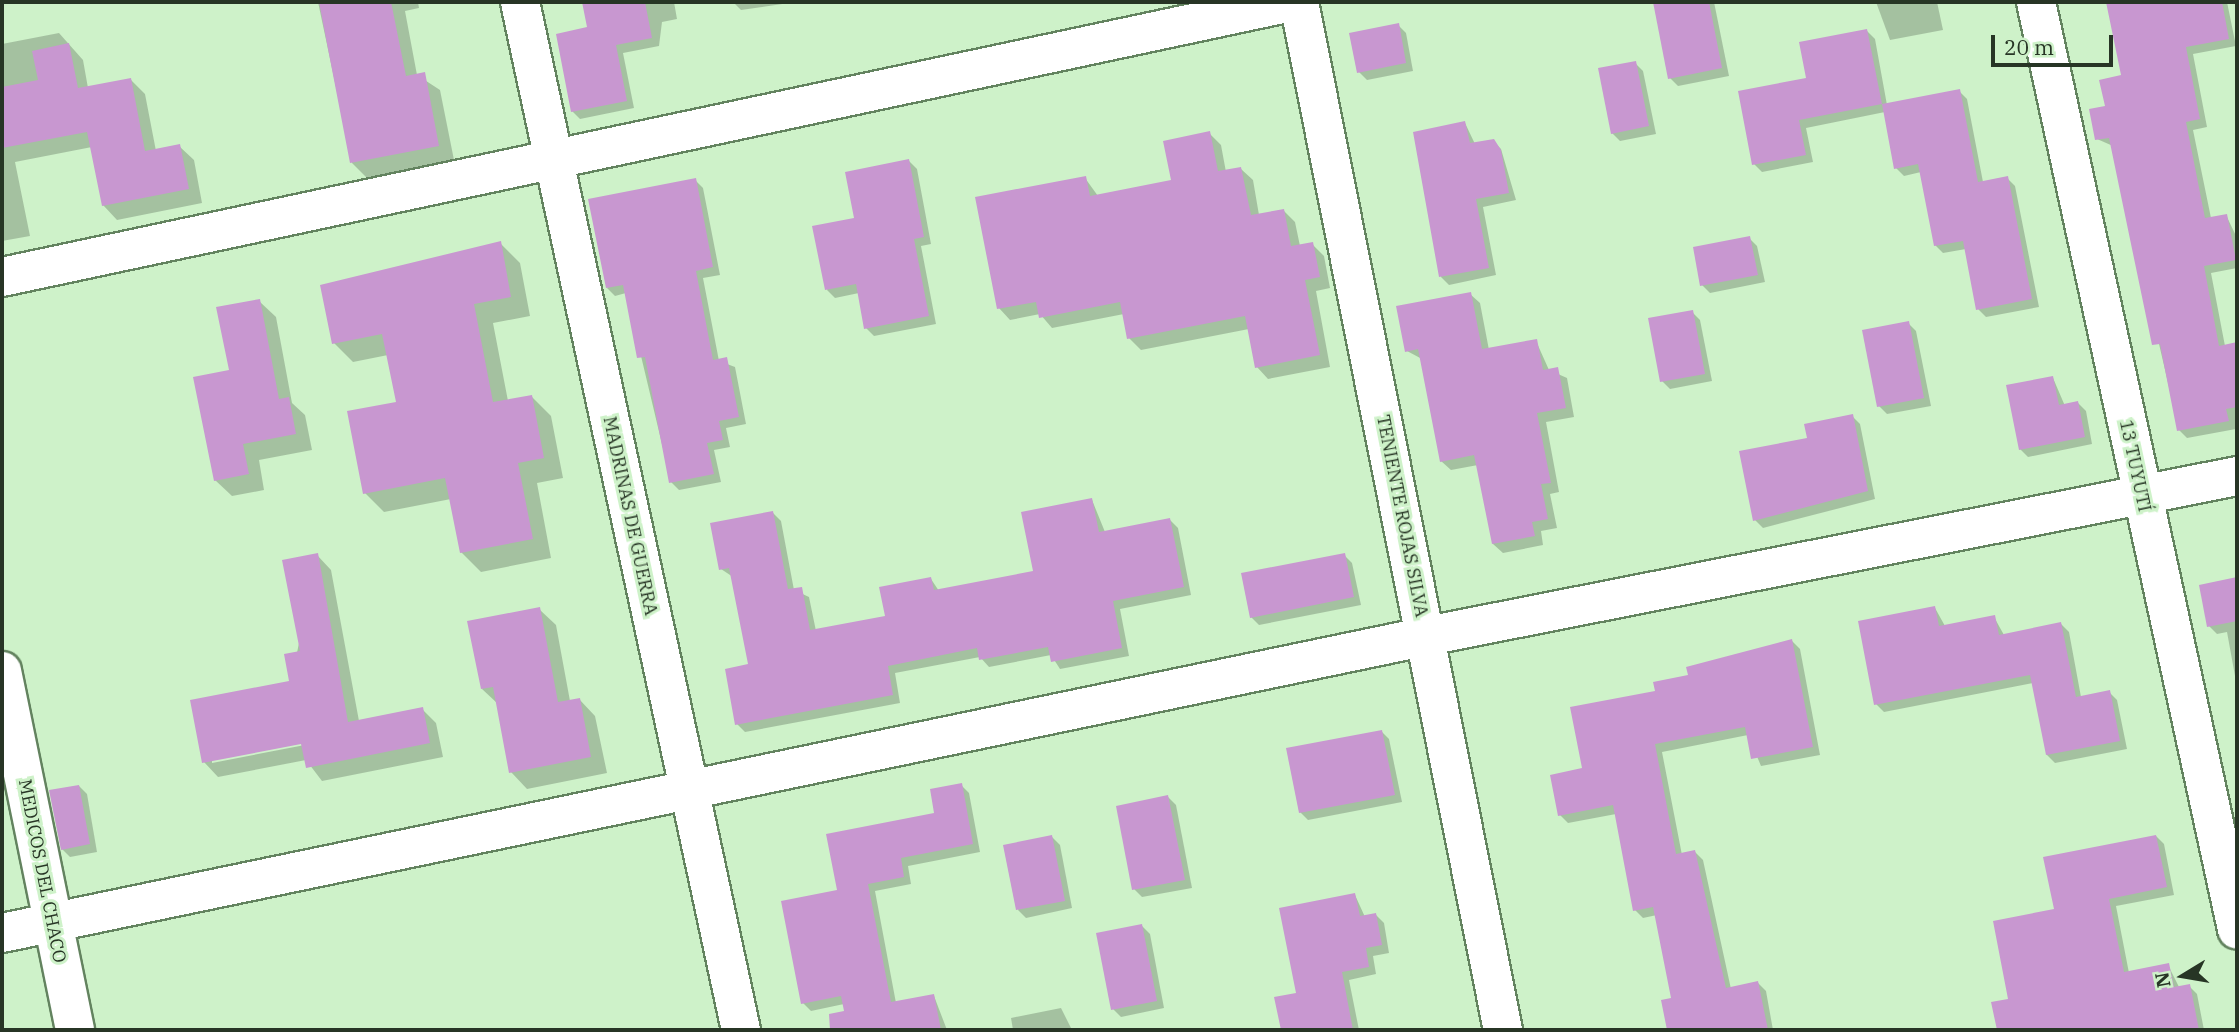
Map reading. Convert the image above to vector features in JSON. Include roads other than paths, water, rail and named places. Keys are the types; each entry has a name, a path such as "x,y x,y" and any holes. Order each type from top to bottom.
{"street":[{"name":"MADRINAS DE GUERRA","path":"520,2 741,1030"},
{"path":"2,277 1291,2"},
{"name":"TENIENTE ROJAS SILVA","path":"1298,2 1427,636 1503,1030"},
{"name":"13 TUYUTÍ","path":"2036,2 2237,929"},
{"path":"2,933 1427,636 2237,476"},
{"name":"MEDICOS DEL CHACO","path":"2,671 75,1030"}]}
